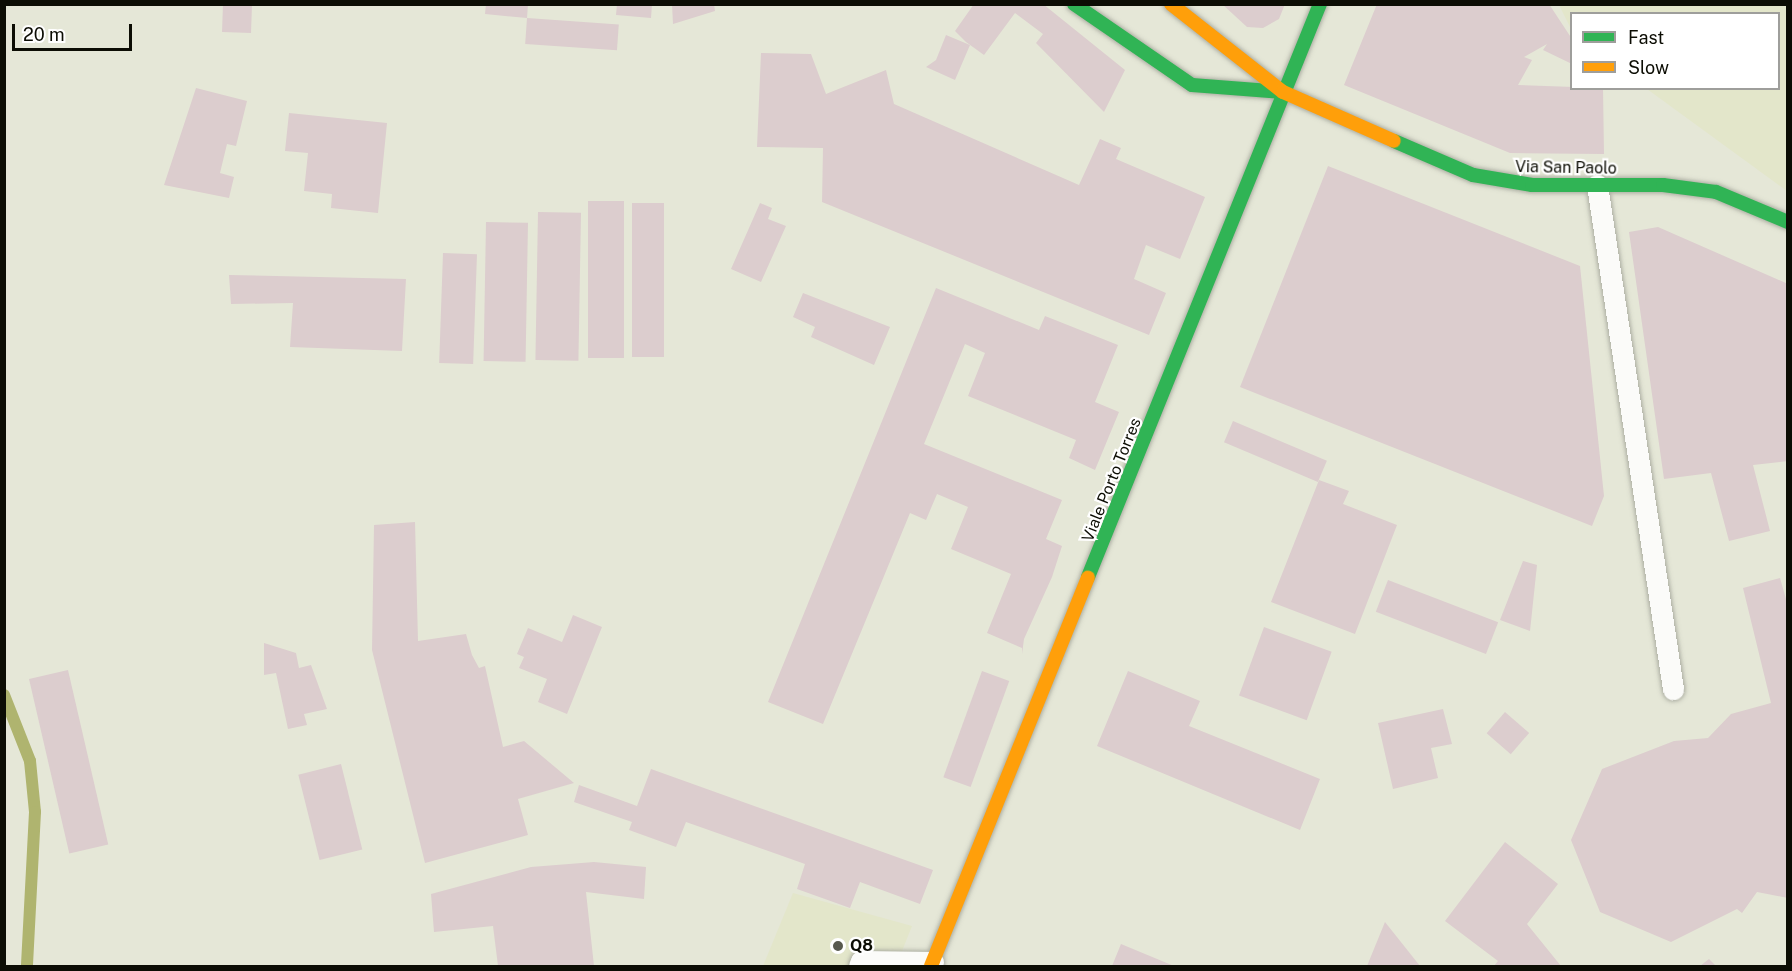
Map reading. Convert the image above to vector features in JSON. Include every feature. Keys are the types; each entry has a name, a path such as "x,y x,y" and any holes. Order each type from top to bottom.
{"main road":[{"path":"1074,4 1192,85 1283,92"},
{"path":"1171,4 1283,92"},
{"name":"Viale Porto Torres","path":"932,964 1320,4"},
{"name":"Via San Paolo","path":"1283,92 1500,183 1597,185 1716,192 1788,222"}],"lane":[{"path":"1597,185 1673,689"},
{"path":"860,966 861,961 932,964"}],"shaded area":[{"path":"1559,5 1787,5 1787,191 1648,90 1780,90 1780,12 1570,12 1570,27"},
{"name":"Q8","path":"793,893 912,926 896,966 763,966"}],"building":[{"path":"223,4 252,5 251,33 222,32"},
{"path":"486,4 528,4 527,18 485,14"},
{"path":"617,4 652,4 651,18 616,15"},
{"path":"672,4 714,4 715,11 673,24"},
{"path":"974,4 1043,4 1125,70 1104,112 1036,43 1043,34 1015,13 984,55 966,42 955,31"},
{"path":"1222,4 1285,4 1279,19 1263,28 1247,27"},
{"path":"1377,4 1549,4 1570,36 1570,63 1543,50 1547,44 1524,57 1532,60 1518,85 1570,87 1570,90 1603,90 1604,154 1510,153 1344,85"},
{"path":"527,18 619,24 617,50 525,44"},
{"path":"946,35 970,45 955,80 926,67 936,60"},
{"path":"761,53 811,54 826,94 886,70 894,104 1079,185 1100,139 1121,148 1116,159 1205,197 1180,259 1146,245 1134,279 1166,293 1149,335 822,202 823,148 757,147"},
{"path":"196,88 247,101 236,146 227,144 220,173 234,177 229,198 164,185"},
{"path":"289,113 387,123 378,213 331,208 332,194 304,191 308,153 285,151"},
{"path":"1328,166 1580,266 1604,496 1592,526 1240,387"},
{"path":"588,201 624,201 624,358 588,358"},
{"path":"632,203 664,203 664,357 632,357"},
{"path":"760,203 772,208 768,219 786,226 761,282 731,269"},
{"path":"538,212 581,213 578,361 535,360"},
{"path":"486,222 528,223 526,362 484,361"},
{"path":"1658,227 1788,284 1788,461 1753,465 1770,531 1729,541 1711,473 1664,479 1629,232"},
{"path":"443,253 477,254 473,364 439,363"},
{"path":"229,275 406,279 402,351 290,347 293,303 231,304"},
{"path":"936,288 1039,330 1045,316 1118,345 1095,402 1119,412 1095,470 1069,458 1076,440 968,396 985,353 965,344 924,444 1062,500 1046,539 1062,546 1052,577 1024,639 1022,654 1022,648 987,633 1011,574 951,549 968,507 937,494 926,520 910,513 823,724 768,702"},
{"path":"803,293 890,327 874,365 811,337 815,327 793,317"},
{"path":"1233,421 1327,461 1318,482 1224,442"},
{"path":"1319,480 1349,491 1343,504 1397,525 1355,634 1271,602"},
{"path":"415,522 418,641 466,634 472,655 479,668 485,666 503,747 524,741 574,783 518,799 528,835 425,863 372,650 374,525"},
{"path":"1523,561 1537,565 1530,631 1500,620"},
{"path":"1780,578 1788,606 1788,898 1757,892 1742,913 1737,909 1671,942 1600,912 1571,840 1602,769 1674,741 1708,738 1731,714 1771,703 1743,588"},
{"path":"1388,580 1498,622 1486,654 1376,612"},
{"path":"573,615 602,627 567,714 538,702 547,679 519,668 524,657 517,654 528,628 562,642"},
{"path":"1264,627 1332,652 1307,720 1239,696"},
{"path":"264,643 296,653 299,668 311,665 327,709 304,714 307,725 288,729 276,673 264,675"},
{"path":"68,670 108,844 69,853 29,679"},
{"path":"982,671 1009,681 971,787 943,777"},
{"path":"1128,671 1200,701 1189,726 1320,779 1300,830 1097,746"},
{"path":"1443,709 1452,744 1431,748 1438,778 1393,789 1378,723"},
{"path":"1505,712 1529,733 1511,754 1487,733"},
{"path":"341,764 362,849 320,860 298,775"},
{"path":"651,769 933,870 920,904 860,882 850,908 797,889 805,864 686,822 676,847 629,830 632,822 574,802 579,785 637,806"},
{"path":"1505,842 1558,884 1527,924 1561,966 1494,966 1498,961 1445,921"},
{"path":"594,862 646,867 644,899 586,892 594,966 498,966 493,926 434,932 431,894 531,867"},
{"path":"1385,922 1420,966 1367,966"},
{"path":"1121,944 1174,966 1112,966"},
{"path":"1709,959 1716,966 1700,966"}],"waterway":[{"path":"4,695 30,761 35,812 27,966"}],"traffic: fast":[{"path":"1074,4 1192,85 1283,92"},
{"path":"1088,577 1320,4"},
{"path":"1394,141 1473,175 1532,185 1663,185 1716,192 1788,222"}],"traffic: slow":[{"path":"1171,4 1283,92 1394,141"},
{"path":"931,966 1088,577"}],"place":[{"name":"Q8","path":"838,946"}]}
